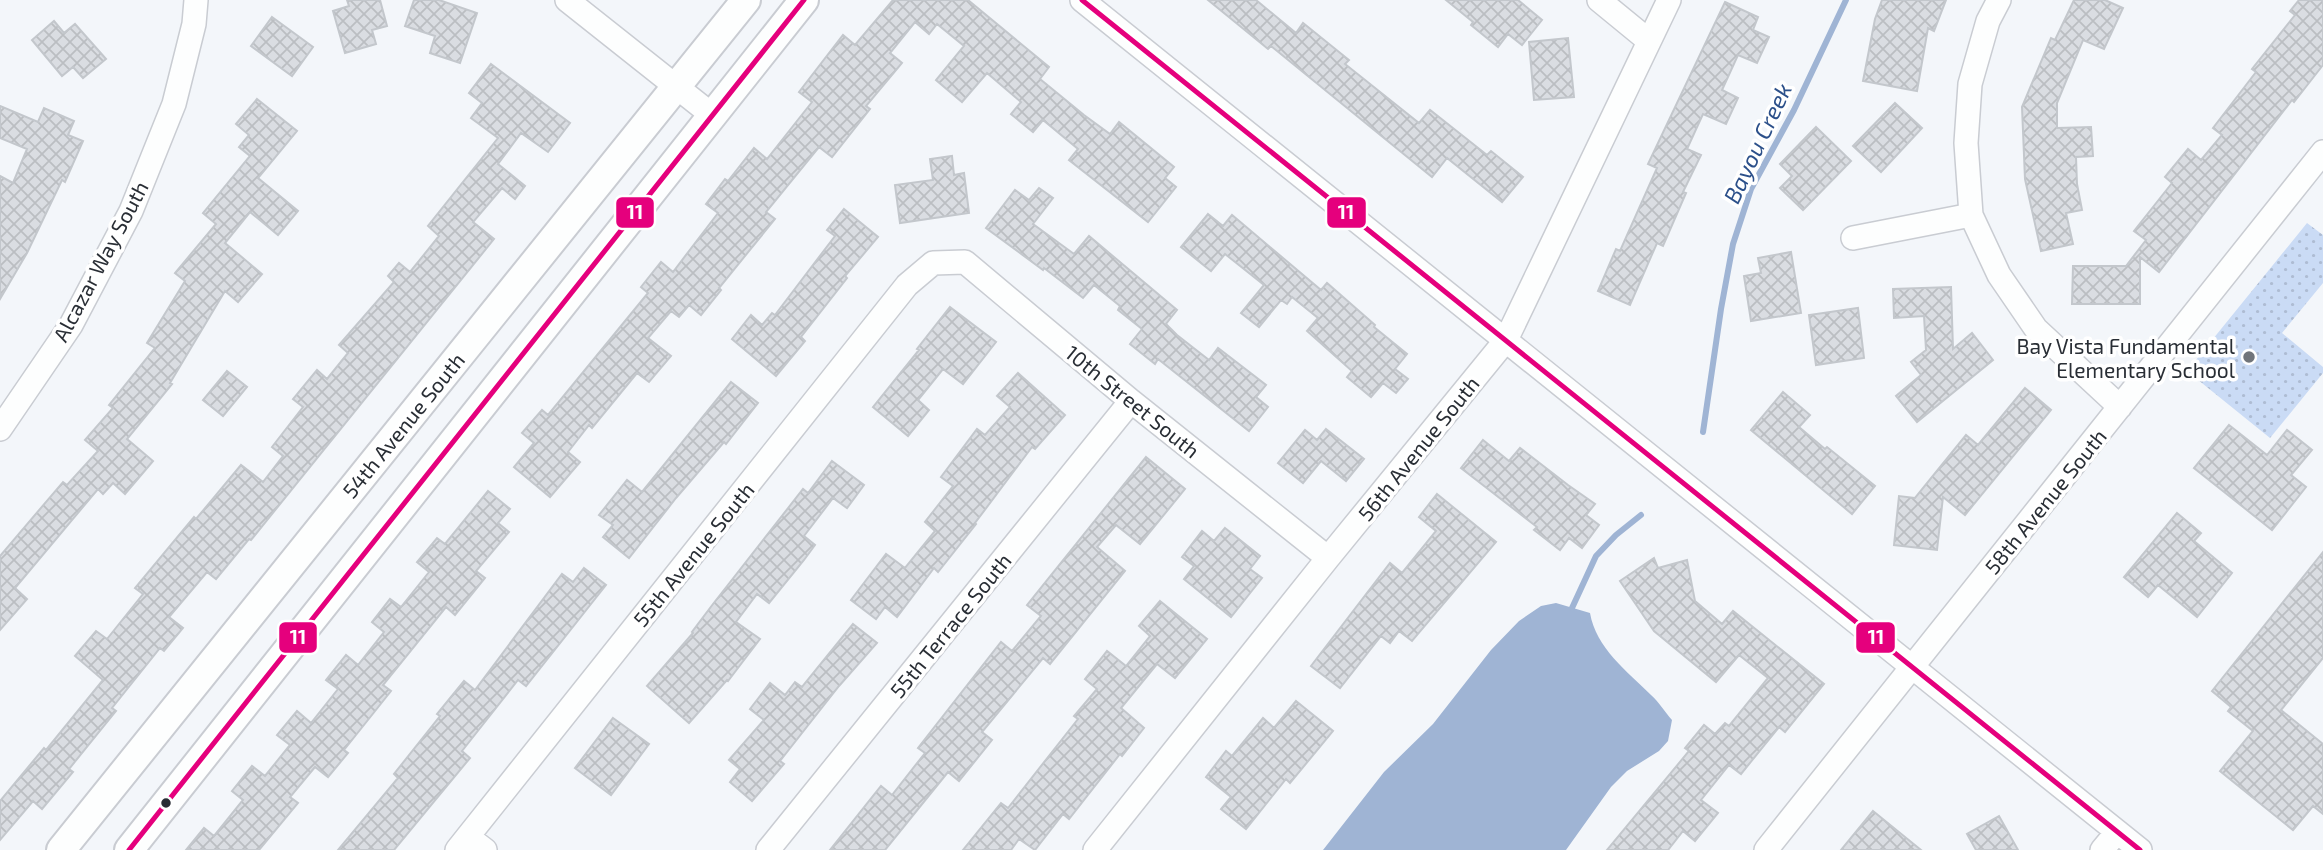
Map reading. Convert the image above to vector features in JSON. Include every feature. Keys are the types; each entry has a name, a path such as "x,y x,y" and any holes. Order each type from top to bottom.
{"main road":[{"name":"54th Avenue South","path":"69,847 746,0"},
{"path":"129,850 804,0"}],"street":[{"name":"Alcazar Way South","path":"0,429 71,325 131,211 174,104 194,24 196,0"},
{"path":"567,0 712,116"},
{"path":"1082,0 2140,850"},
{"path":"1599,0 1649,41"},
{"name":"56th Avenue South","path":"1095,850 1506,340 1669,0"},
{"path":"1999,0 1988,21 1970,84 1966,143 1971,215 1998,275 2036,329 2120,407"},
{"name":"58th Avenue South","path":"1766,850 2323,152"},
{"path":"1853,238 1971,215"},
{"name":"10th Street South","path":"933,263 965,262 1131,401 1328,558"},
{"name":"55th Avenue South","path":"470,845 907,285 933,263"},
{"name":"55th Terrace South","path":"768,850 1131,401"},
{"path":"2102,850 2117,832"}],"shaded area":[{"path":"2307,223 2323,235 2323,283 2282,333 2323,367 2323,373 2270,438 2187,371"},
{"path":"1556,603 1590,613 1593,626 1606,648 1672,720 1668,741 1659,751 1627,771 1611,787 1566,850 1323,850 1384,772 1433,724 1491,650 1519,621 1541,606"}],"building":[{"path":"347,0 380,0 387,26 372,30 376,44 345,53 333,11 349,6"},
{"path":"414,0 439,0 477,13 460,63 430,53 435,36 405,26"},
{"path":"893,0 968,0 1049,67 1040,79 1084,115 1110,134 1119,122 1174,167 1165,178 1176,187 1148,222 1069,160 1078,149 1043,120 1033,132 1011,114 1021,102 987,73 962,102 936,80 964,46 937,24 929,34 915,22 890,53 902,63 866,106 870,109 832,157 819,147 766,212 775,219 719,288 721,290 701,315 689,305 679,317 671,311 648,338 671,356 649,382 637,373 592,428 589,425 568,452 580,462 550,497 514,467 534,443 522,433 542,410 548,415 648,293 641,287 661,262 673,272 718,213 706,204 725,179 728,181 754,148 767,159 812,102 799,92 843,35 855,45"},
{"path":"1208,0 1256,0 1296,33 1303,23 1349,60 1345,64 1419,123 1430,110 1487,155 1491,151 1523,177 1502,202 1447,158 1432,177 1271,46 1268,49"},
{"path":"1446,0 1518,0 1542,20 1522,45 1508,34 1498,47"},
{"path":"1882,0 1946,0 1934,31 1928,28 1917,91 1863,81 1875,19"},
{"path":"2074,0 2105,0 2123,8 2104,49 2083,40 2057,103 2057,128 2091,127 2093,156 2076,157 2082,210 2066,213 2073,244 2041,251 2025,179 2022,107 2051,38 2055,40"},
{"path":"2299,0 2323,0 2323,65 2294,102 2292,100 2159,272 2140,257 2140,304 2072,304 2073,266 2126,266 2146,240 2134,231 2172,183 2165,177 2188,149 2201,160 2222,135 2213,128 2256,72 2252,69 2295,15 2290,11"},
{"path":"1725,2 1758,17 1753,30 1769,37 1757,63 1738,55 1722,90 1738,98 1726,124 1703,114 1687,149 1701,155 1683,192 1686,193 1663,246 1657,243 1630,305 1598,291 1616,249 1620,251 1657,168 1648,164"},
{"path":"272,17 313,47 292,76 251,46"},
{"path":"54,21 64,33 75,24 106,59 83,78 73,67 62,76 32,40"},
{"path":"1568,38 1574,97 1534,100 1529,42"},
{"path":"491,64 570,123 548,152 521,133 498,164 525,186 515,199 502,188 473,222 494,239 251,540 249,539 216,579 207,572 169,617 183,628 164,651 160,648 112,708 116,711 69,769 73,772 42,809 33,801 0,840 0,801 103,680 75,656 96,631 107,639 143,594 135,588 241,465 263,482 283,456 272,447 303,407 293,399 317,370 327,379 348,353 339,345 394,282 388,276 399,263 410,272 439,236 428,226 498,138 471,118 482,103 469,93"},
{"path":"257,99 297,131 258,178 298,211 278,235 250,212 225,243 262,274 238,302 225,291 170,383 172,384 127,439 153,461 125,494 113,483 103,494 98,489 15,588 27,599 0,630 0,556 63,482 67,485 98,451 85,440 113,408 109,405 155,348 147,343 185,281 175,273 216,224 203,213 250,156 239,147 249,135 236,124"},
{"path":"1895,103 1922,128 1881,172 1853,146"},
{"path":"0,106 38,122 44,108 74,121 68,135 83,141 65,182 62,180 27,253 0,299 0,176 13,183 27,149 0,138"},
{"path":"1816,127 1851,161 1803,210 1780,188 1792,176 1780,164"},
{"path":"952,156 954,175 964,173 969,213 900,223 895,185 933,180 930,159"},
{"path":"1039,188 1053,198 1033,224 1074,254 1089,236 1177,310 1166,324 1177,335 1209,360 1218,348 1266,385 1256,397 1268,407 1249,431 1158,359 1155,364 1130,344 1142,329 1118,310 1120,306 1094,285 1083,298 986,228 1015,190 1029,200"},
{"path":"844,209 878,237 845,276 847,278 801,337 805,341 776,376 732,339 751,315 762,325 772,313 775,315 835,236 827,230"},
{"path":"1208,214 1223,226 1232,215 1321,290 1327,283 1407,354 1395,369 1408,379 1396,393 1383,383 1371,397 1347,377 1352,371 1307,331 1318,318 1292,297 1287,304 1281,300 1259,327 1241,313 1264,285 1225,254 1211,271 1181,247"},
{"path":"1791,252 1801,313 1751,321 1744,276 1761,273 1758,258"},
{"path":"1951,287 1953,349 1972,333 1993,360 1917,422 1896,396 1921,375 1911,362 1926,350 1924,316 1894,318 1893,289"},
{"path":"950,307 996,342 963,384 943,369 918,400 929,410 908,436 873,407"},
{"path":"1858,308 1864,358 1816,365 1809,315"},
{"path":"227,371 247,387 223,416 203,400"},
{"path":"1018,373 1065,415 1035,449 1032,447 938,572 934,568 897,617 885,607 876,619 851,600 886,554 905,568 935,531 925,522 953,486 941,477 977,429 985,435 1010,407 997,396"},
{"path":"731,382 758,403 726,444 724,442 676,498 629,558 603,537 613,525 599,515 627,480 642,492"},
{"path":"2025,388 2051,410 1965,515 1943,497 1937,550 1894,545 1899,496 1915,498 1966,435 1978,445"},
{"path":"1783,392 1810,415 1799,427 1875,486 1852,514 1751,430"},
{"path":"2229,425 2267,455 2287,430 2312,450 2291,475 2306,487 2272,530 2194,468"},
{"path":"1326,429 1364,459 1346,481 1321,461 1303,483 1278,463 1305,430 1317,440"},
{"path":"1483,440 1509,461 1520,448 1595,504 1586,515 1599,525 1582,548 1569,538 1560,550 1534,530 1537,527 1461,468"},
{"path":"1146,457 1185,489 1140,544 1116,525 1097,547 1125,571 1050,664 1043,658 982,732 992,740 959,781 948,772 885,850 830,850 881,786 892,795 925,753 918,748 1001,642 1012,651 1041,616 1027,605"},
{"path":"832,461 864,485 847,508 833,498 804,536 815,545 804,560 769,603 757,594 736,622 760,639 728,681 689,723 647,686 693,633 803,489 808,493"},
{"path":"488,491 510,509 498,523 509,532 476,571 485,578 455,615 446,607 383,685 391,691 344,750 348,753 328,777 315,767 290,797 298,803 259,850 186,850 204,828 214,836 243,800 232,791 252,766 265,776 290,745 277,735 297,711 311,723 338,689 326,680 346,655 358,665 384,632 372,622 390,599 401,607 429,572 417,562 437,538 445,544"},
{"path":"1437,494 1496,542 1412,641 1399,631 1390,643 1381,636 1340,688 1311,666 1390,563 1402,573 1436,531 1419,517"},
{"path":"2177,513 2201,533 2194,541 2232,573 2197,617 2158,585 2148,597 2124,577"},
{"path":"1225,528 1260,556 1250,569 1262,578 1231,617 1184,579 1194,566 1182,557 1202,531 1214,541"},
{"path":"2323,552 2323,658 2281,710 2323,744 2323,814 2313,806 2293,830 2220,771 2253,731 2228,711 2231,707 2212,691"},
{"path":"1654,558 1658,568 1687,560 1695,601 1722,624 1733,611 1824,684 1785,732 1779,727 1741,774 1729,765 1701,800 1718,813 1695,841 1683,831 1668,850 1607,850 1689,751 1685,748 1704,725 1715,734 1725,723 1729,726 1768,678 1739,655 1716,682 1654,631 1620,581"},
{"path":"584,568 606,585 526,686 518,680 462,751 470,758 394,850 338,850 398,778 394,774 464,681 475,690 562,574 573,582"},
{"path":"1160,601 1207,639 1175,678 1157,664 1121,708 1144,728 1122,756 1120,754 1069,819 1063,814 1035,850 1019,839 1011,850 963,850 1001,803 1008,808 1078,719 1074,716 1097,689 1085,679 1107,651 1126,666 1150,636 1139,626"},
{"path":"853,624 877,643 839,686 780,761 784,764 752,801 730,782 740,769 729,760 764,720 750,709 770,683 785,695 795,682 802,687"},
{"path":"1296,701 1333,731 1290,783 1286,779 1246,829 1221,809 1231,797 1206,777 1226,751 1232,756 1263,718 1274,728"},
{"path":"613,718 649,744 611,795 575,768"},
{"path":"1873,811 1921,850 1841,850"},
{"path":"1999,816 2018,850 1976,850 1967,834"}],"waterway":[{"name":"Bayou Creek","path":"1703,432 1733,244 1751,189 1794,110 1846,0"},
{"name":"Bayou Creek","path":"1572,608 1596,556 1641,515"}],"transit line":[{"name":"11","path":"129,850 804,0"},
{"name":"11","path":"1082,0 2140,850"}],"place":[{"name":"Bay Vista Fundamental Elementary School","path":"2249,357"}]}
